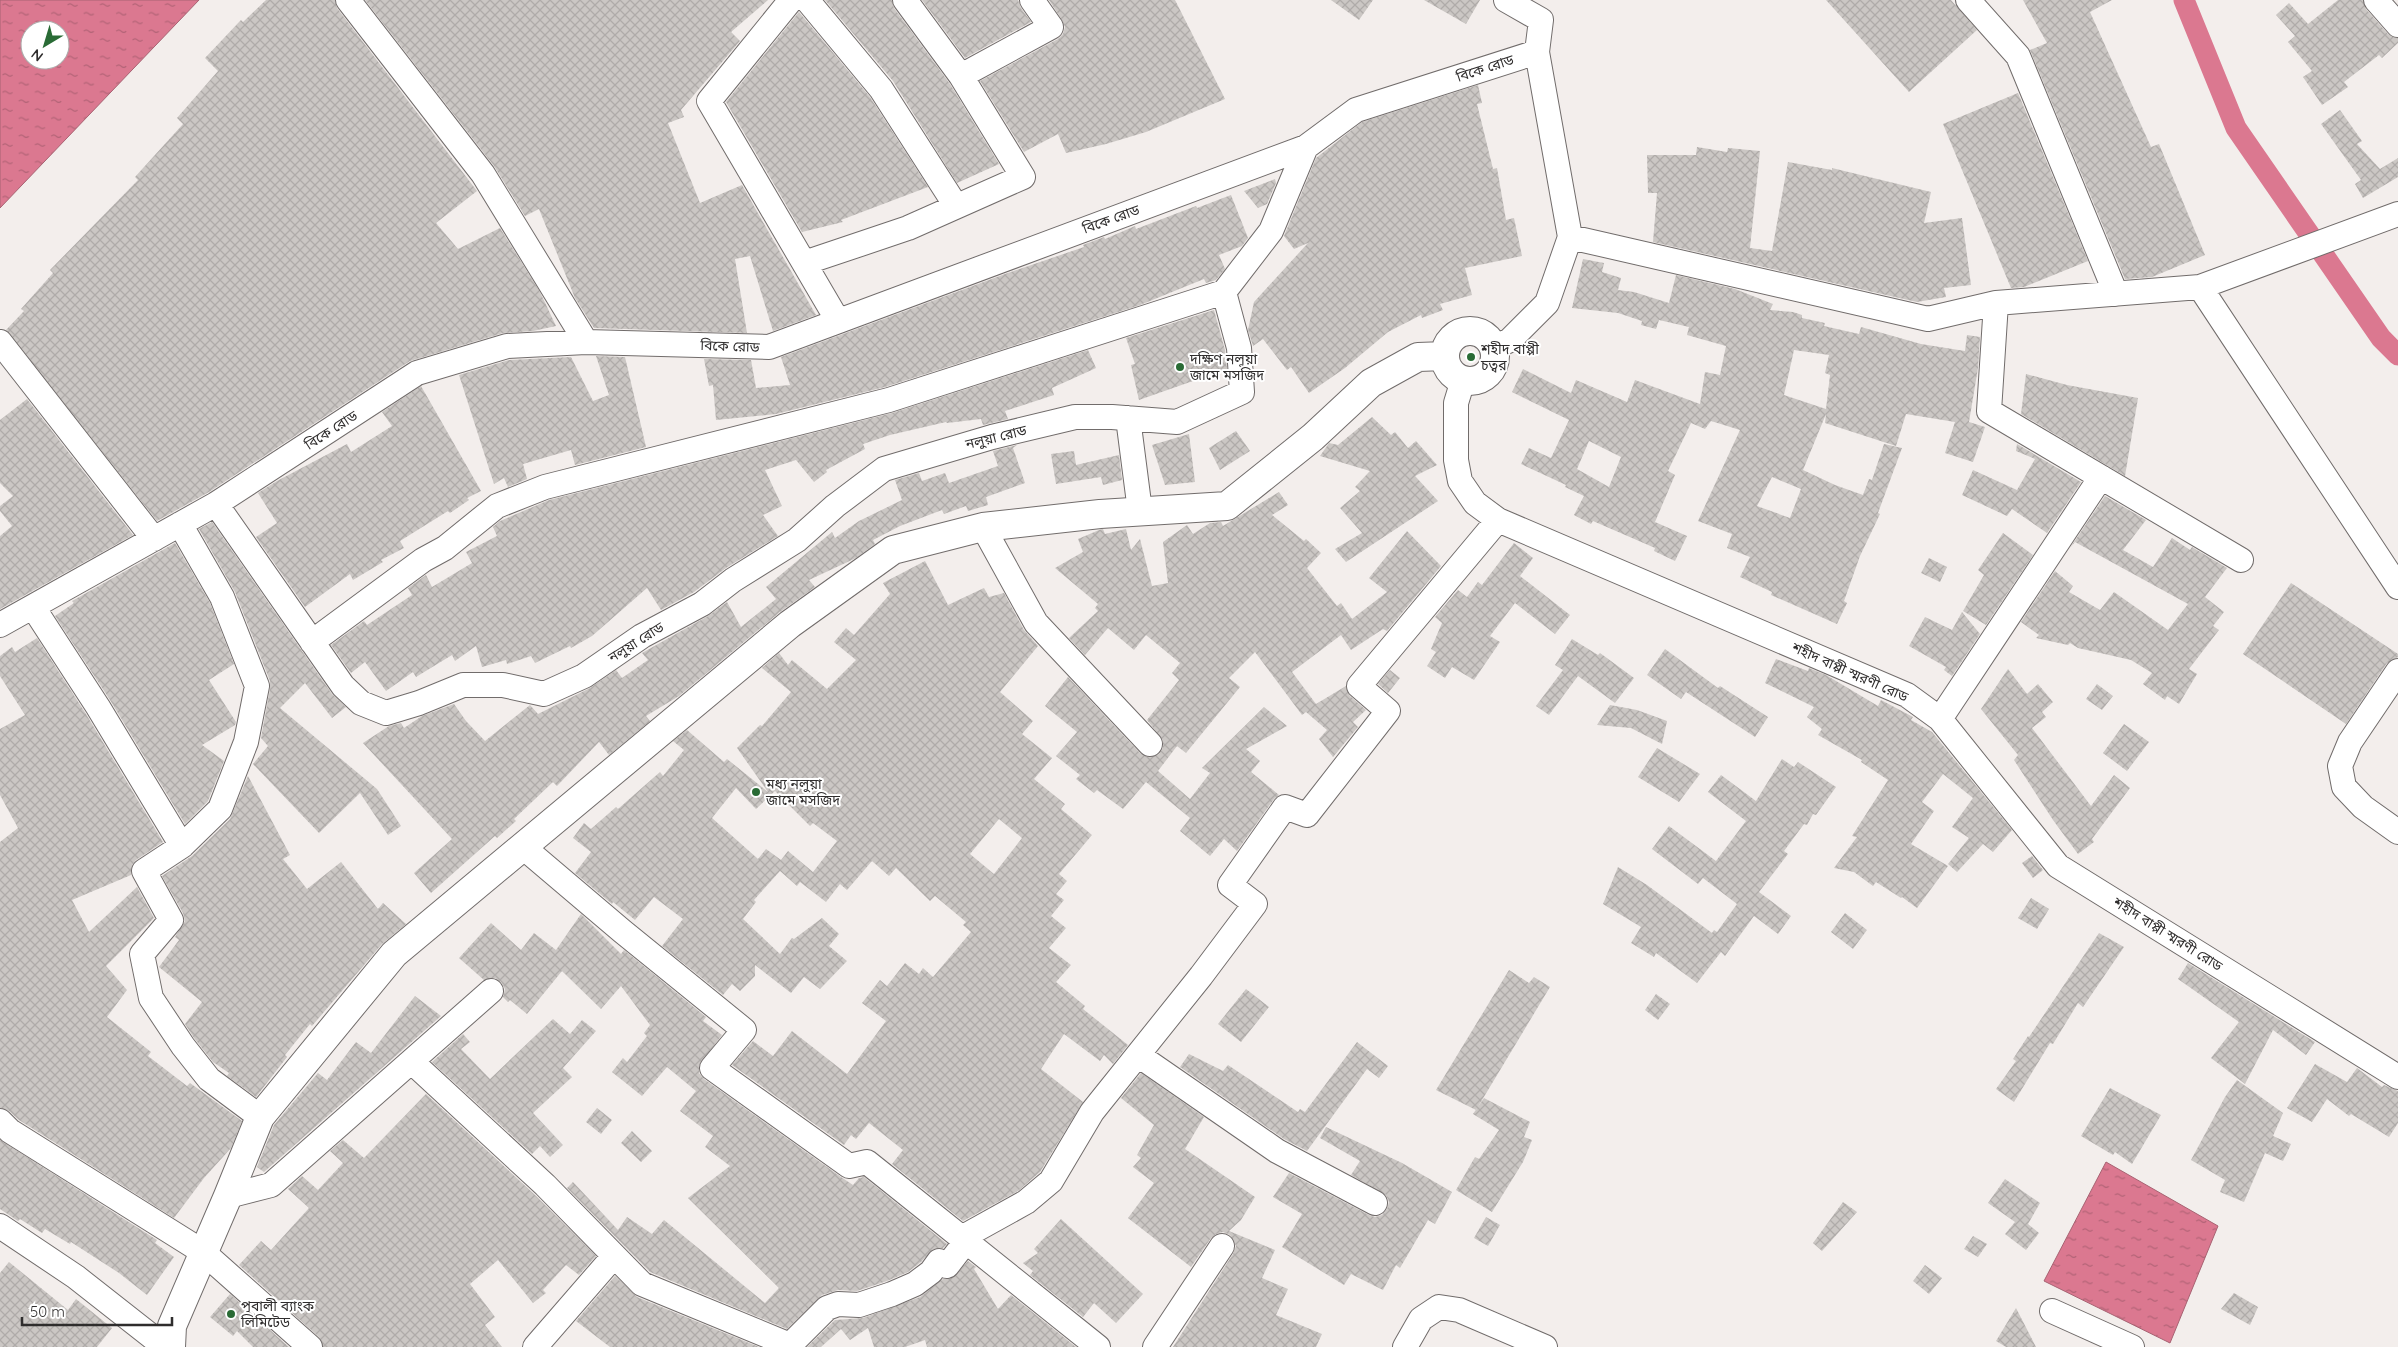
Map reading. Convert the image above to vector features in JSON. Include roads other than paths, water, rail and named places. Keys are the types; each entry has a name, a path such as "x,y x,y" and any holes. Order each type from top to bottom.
{"main road":[{"path":"1465,332 1482,335 1493,348 1494,363 1490,370 1479,380 1464,380 1450,372 1445,356 1451,340 1465,332"},
{"path":"163,1341 228,1196 260,1117 394,954 790,624 894,550 983,527 1140,511 1227,506 1313,437 1371,383 1418,357 1445,356"}],"street":[{"path":"348,0 483,174 586,342"},
{"path":"791,0 709,101 838,321"},
{"path":"807,0 881,89 956,206"},
{"path":"804,263 908,228 1023,177 960,76 905,0"},
{"path":"960,76 1051,27 1032,0"},
{"path":"1493,348 1510,340 1547,303 1570,237 1536,52 1541,10 1506,0"},
{"path":"1968,0 2018,56 2116,294"},
{"path":"2376,0 2398,25"},
{"name":"বিকে রোড","path":"0,625 216,504 417,373 507,346 586,342 769,347 1306,147 1356,110 1536,52"},
{"path":"216,504 312,642 423,560 445,548 497,506 545,487 889,400 1224,292 1271,230 1306,147"},
{"path":"1570,237 1928,319 1996,303 2200,287 2398,214"},
{"path":"2200,287 2398,587"},
{"name":"নলুয়া রোড","path":"312,642 343,686 355,698 361,703 386,713 419,703 463,685 503,685 544,694 584,676 642,636 702,604 733,580 797,540 835,506 884,469 992,437 1075,417 1128,418 1177,422 1242,392 1239,348 1224,292"},
{"path":"1996,303 1990,412 2241,560"},
{"path":"0,342 154,539"},
{"name":"শহীদ বাপ্পী স্মরণী রোড","path":"1464,380 1456,403 1456,460 1460,481 1475,503 1498,520 1907,695 1940,719 2058,866 2398,1077"},
{"path":"1128,418 1140,511"},
{"path":"1940,719 2101,477"},
{"path":"412,1062 545,1185 642,1284 790,1345 827,1308 838,1304 859,1305 915,1284 930,1272 939,1261 947,1266 965,1239 1026,1202 1051,1181 1092,1112 1255,904 1230,885 1285,807 1307,815 1388,711 1359,686 1498,520"},
{"path":"180,524 222,597 257,686 246,742 220,809 182,846 144,871 172,920 142,954 151,998 183,1046 209,1079 260,1117"},
{"path":"983,527 1036,623 1150,744"},
{"path":"32,607 98,707 182,846"},
{"path":"2398,671 2350,742 2340,766 2344,787 2363,807 2398,832"},
{"path":"523,847 622,931 744,1030 712,1068 849,1166 867,1162 1098,1347"},
{"path":"228,1196 270,1185 491,991"},
{"path":"1138,1055 1277,1151 1375,1203"},
{"path":"0,1121 10,1131 203,1252 310,1347"},
{"path":"0,1226 76,1276 163,1341"},
{"path":"1155,1347 1222,1246"},
{"path":"535,1347 614,1256"},
{"path":"1405,1347 1421,1320 1439,1307 1459,1310 1545,1347"},
{"path":"2052,1311 2132,1347"}],"water":[{"path":"0,0 199,0 0,208"},
{"path":"2106,1162 2218,1226 2170,1343 2044,1281"}],"waterway":[{"path":"2184,0 2236,128 2381,338 2398,355"}],"place":[{"name":"শহীদ বাপ্পী চত্বর","path":"1471,357"},
{"name":"দক্ষিণ নলুয়া জামে মসজিদ","path":"1180,367"},
{"name":"মধ্য নলুয়া জামে মসজিদ","path":"756,792"},
{"name":"পূবালী ব্যাংক লিমিটেড","path":"231,1314"}]}
